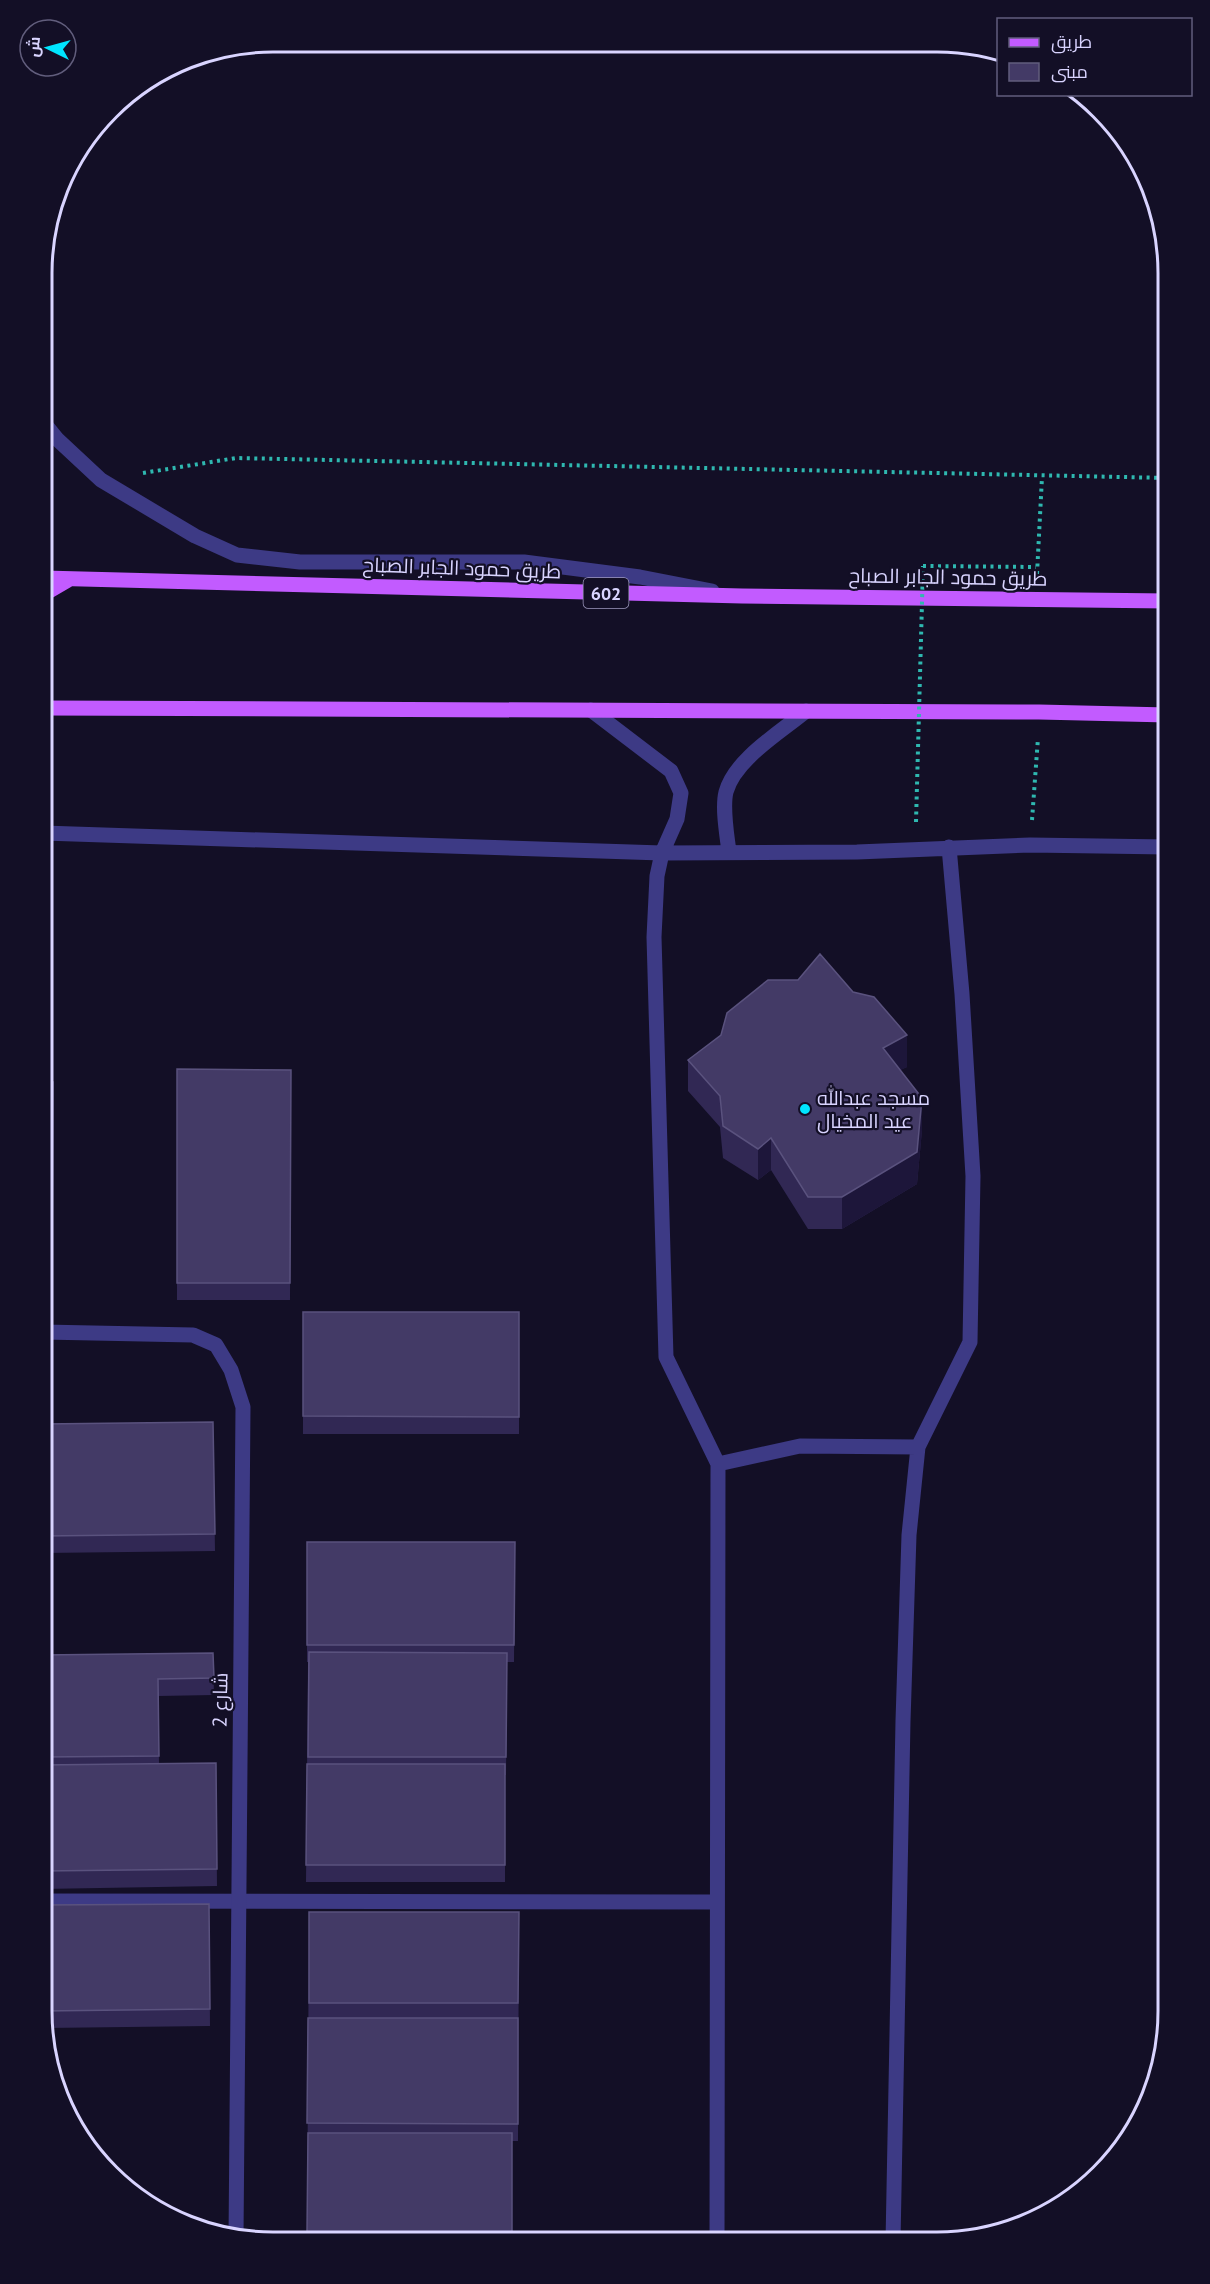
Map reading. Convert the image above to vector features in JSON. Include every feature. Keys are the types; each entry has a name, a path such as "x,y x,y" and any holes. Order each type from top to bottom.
{"main road":[{"name":"طريق حمود الجابر الصباح","path":"52,578 742,596 1158,601"},
{"path":"52,589 70,578"},
{"path":"52,706 1040,712 1158,715"}],"street":[{"path":"52,433 101,480 195,536 237,555 300,561 524,562 640,577 742,596"},
{"path":"591,711 671,771 681,794 677,819 662,853 657,876 654,948 666,1357 718,1464 717,2232"},
{"path":"729,852 725,824 726,792 739,766 806,711"},
{"path":"52,833 662,853 857,852 1030,845 1158,847"},
{"path":"893,2232 903,1709 909,1535 918,1447 970,1342 973,1176 962,994 949,847"},
{"name":"شارع 2","path":"52,1332 193,1335 216,1345 231,1370 243,1407 236,2228"},
{"path":"718,1464 800,1446 918,1447"},
{"path":"52,1901 717,1902"}],"path":[{"path":"101,480 236,458 1158,478"},
{"path":"1039,599 1036,567 1042,477"},
{"path":"916,822 923,566 1036,567"},
{"path":"1032,822 1040,712"}],"building":[{"name":"مسجد عبدالله عيد المخيال","path":"820,954 853,992 874,997 907,1035 883,1048 922,1098 917,1152 842,1197 808,1197 771,1138 758,1149 723,1126 720,1096 688,1060 721,1035 727,1013 768,980 798,980"},
{"path":"177,1069 291,1070 290,1283 177,1283"},
{"path":"52,1082 53,1082 52,1262"},
{"path":"303,1312 519,1312 519,1417 303,1416"},
{"path":"213,1422 215,1534 52,1536 52,1424"},
{"path":"307,1542 515,1542 514,1645 307,1645"},
{"path":"309,1652 507,1653 506,1757 308,1757"},
{"path":"213,1653 214,1678 158,1679 159,1756 52,1757 52,1655"},
{"path":"216,1763 217,1869 52,1871 52,1765"},
{"path":"307,1764 505,1764 505,1865 306,1865"},
{"path":"209,1904 210,2009 52,2011 52,1905"},
{"path":"309,1912 519,1912 518,2003 309,2003"},
{"path":"308,2018 518,2018 518,2124 307,2123"},
{"path":"308,2133 512,2133 512,2232 307,2232"}],"place":[{"name":"مسجد عبدالله عيد المخيال","path":"805,1109"}]}
